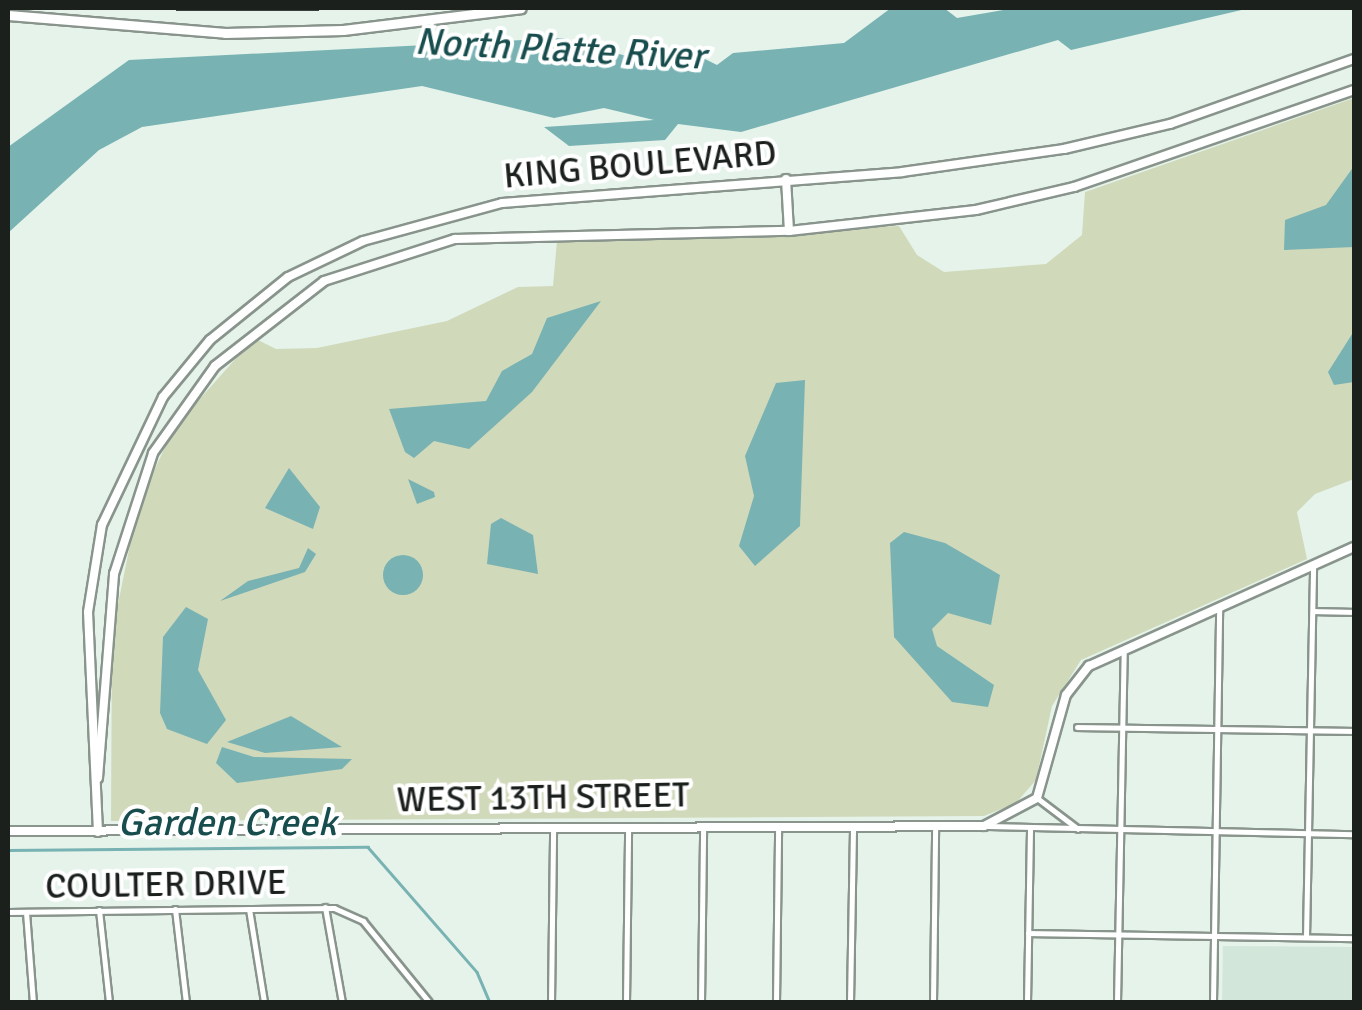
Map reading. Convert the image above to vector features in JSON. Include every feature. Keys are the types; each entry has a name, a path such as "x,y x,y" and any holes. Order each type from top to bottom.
{"main road":[{"path":"8,15 225,33 343,30 521,8"}],"street":[{"name":"KING BOULEVARD","path":"98,832 89,584 132,448 174,382 234,318 301,270 398,230 567,192 786,180 1064,150 1170,124 1354,59"},
{"name":"KING BOULEVARD","path":"96,808 114,574 153,453 192,393 263,321 324,282 403,251 483,236 789,230 908,220 1074,187 1354,90"},
{"path":"786,180 789,230"},
{"path":"398,230 403,251"},
{"path":"984,826 1037,798 1066,695 1089,666 1354,547"},
{"path":"1306,937 1313,567"},
{"path":"1213,1002 1218,610"},
{"path":"1312,612 1354,612"},
{"path":"1118,1002 1124,648"},
{"path":"1077,727 1354,731"},
{"path":"1037,798 1078,830"},
{"path":"701,1002 704,824"},
{"path":"776,1002 778,824"},
{"path":"850,1002 853,824"},
{"name":"WEST 13TH STREET","path":"8,832 853,824 1354,834"},
{"path":"626,1002 628,825"},
{"path":"551,1002 553,826"},
{"path":"933,1002 936,826"},
{"path":"1027,1002 1030,830"},
{"path":"325,907 342,1002"},
{"path":"325,907 363,921 430,1002"},
{"name":"COULTER DRIVE","path":"8,912 325,907"},
{"path":"249,908 264,1002"},
{"path":"176,909 186,1002"},
{"path":"100,910 110,1002"},
{"path":"26,912 34,1002"},
{"path":"1028,932 1354,938"}],"shaded area":[{"path":"1354,98 1354,479 1315,494 1297,512 1307,559 1081,660 1052,706 1036,780 1016,803 984,816 111,821 112,634 138,505 174,428 254,338 276,349 317,348 447,321 518,287 553,286 557,241 899,226 917,255 944,272 1046,264 1082,235 1085,192"},
{"path":"1223,946 1354,947 1354,1002 1222,1002"}],"water":[{"name":"North Platte River","path":"891,8 944,8 957,18 1015,8 1250,8 1071,50 1058,40 741,132 678,124 665,140 569,146 544,127 654,120 604,108 554,118 422,86 142,127 99,150 8,233 8,147 129,60 563,38 665,67 695,54 717,65 733,53 844,43"},
{"path":"1354,166 1354,247 1284,250 1285,220 1326,205"},
{"path":"601,301 532,392 469,449 434,441 414,458 405,452 389,409 486,401 502,371 532,354 547,318"},
{"path":"1354,331 1354,382 1334,385 1328,372"},
{"path":"805,380 800,526 755,566 739,546 754,496 745,456 776,383"},
{"path":"289,468 320,507 313,529 265,508"},
{"path":"408,479 434,492 435,497 417,504"},
{"path":"501,518 533,535 538,574 487,564 491,524"},
{"path":"904,532 945,543 1000,575 991,625 948,613 932,629 937,646 994,685 988,707 952,702 894,637 890,543"},
{"path":"308,548 316,554 305,572 220,601 248,581 299,568"},
{"path":"403,555 417,561 423,575 417,589 403,595 389,589 383,575 389,561"},
{"path":"186,607 208,619 198,670 226,720 207,744 167,729 160,713 163,637"},
{"path":"291,716 342,747 265,753 227,742"},
{"path":"222,747 254,757 352,759 342,769 237,783 216,763"}],"waterway":[{"name":"Garden Creek","path":"8,850 368,847 477,972 490,1002"}],"railway":[{"path":"176,8 319,8"}]}
